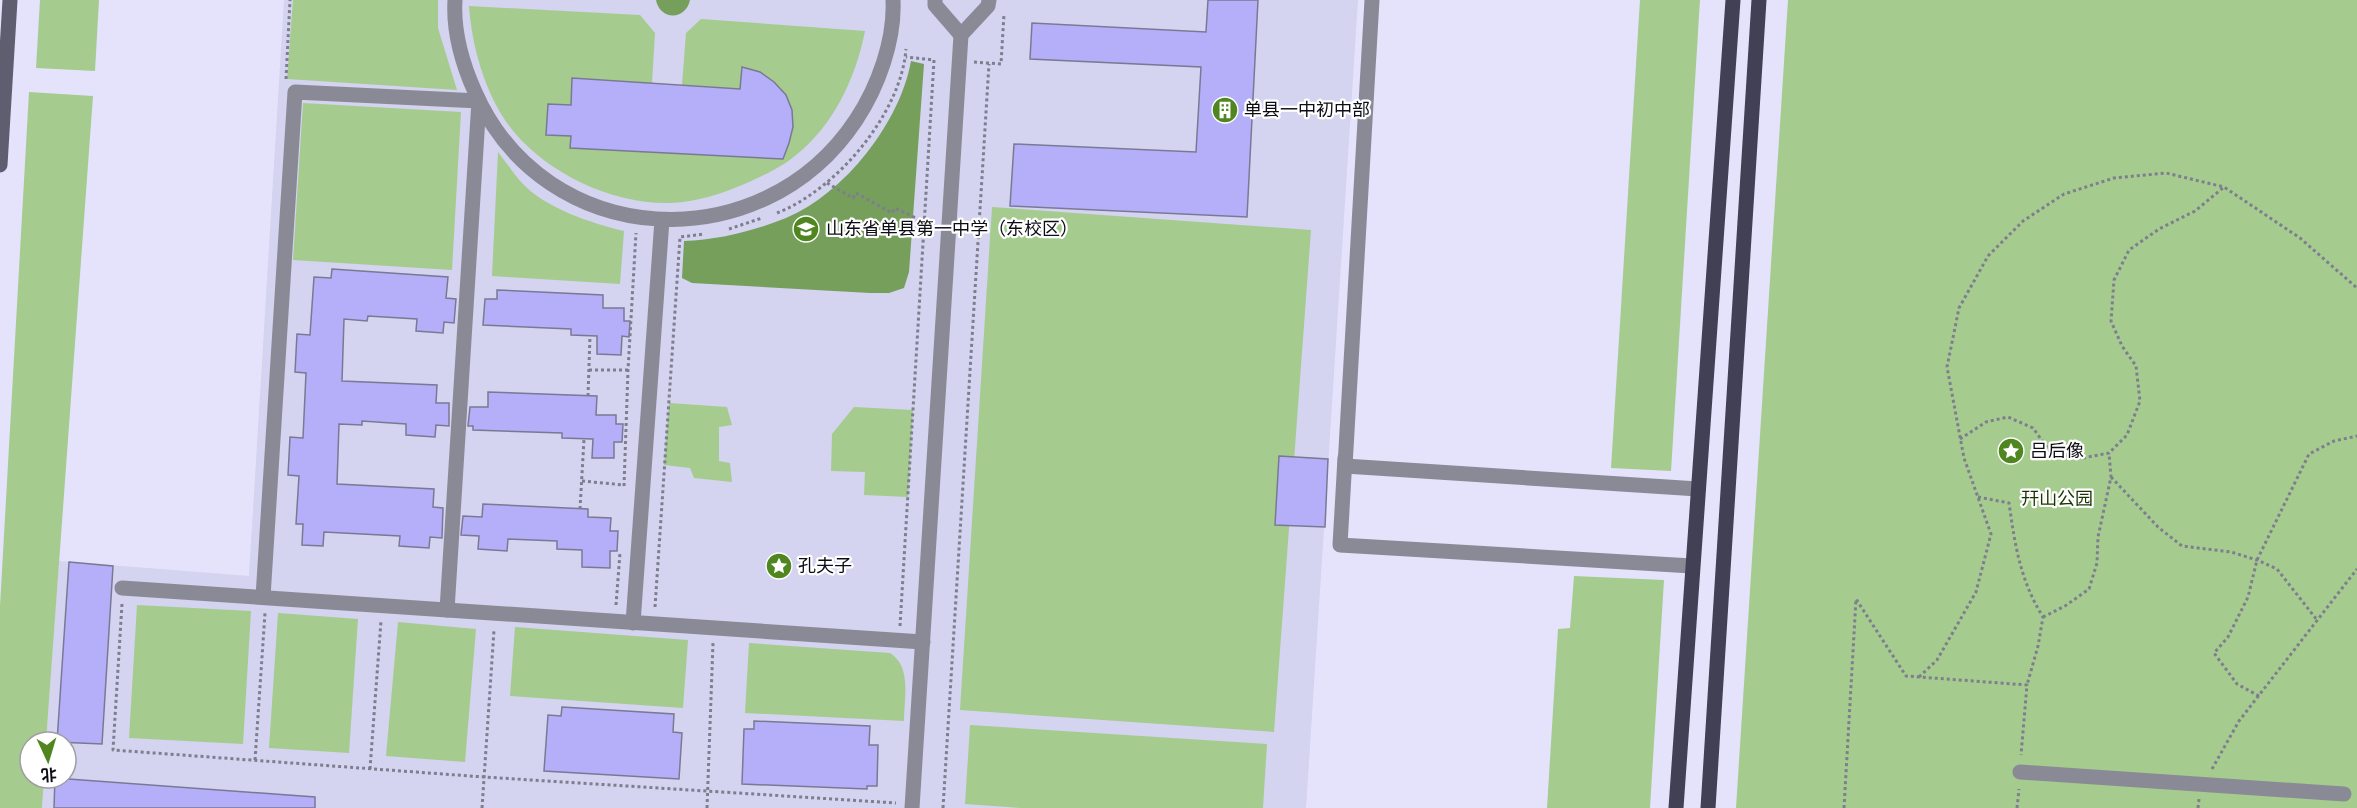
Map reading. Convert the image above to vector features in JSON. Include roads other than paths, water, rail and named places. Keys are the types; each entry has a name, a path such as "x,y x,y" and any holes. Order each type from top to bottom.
{"main road":[{"path":"0,165 10,0"},
{"path":"1676,808 1733,0"},
{"path":"1708,808 1759,0"}],"street":[{"path":"455,0 454,16 463,66 483,112 509,147 541,176 578,199 619,214 662,220 712,217 761,202 804,177 841,142 869,101 887,54 893,0"},
{"path":"935,0 935,5 961,35"},
{"path":"913,806 961,35 988,6 989,0"},
{"path":"1372,0 1340,545 1692,566"},
{"path":"265,601 295,92 479,101"},
{"path":"447,610 479,101"},
{"path":"633,622 662,220"},
{"path":"1346,454 1345,466 1698,489"},
{"path":"122,588 265,601 447,610 923,642"},
{"path":"2020,772 2344,794"}],"place":[{"name":"单县一中初中部","path":"1225,110"},
{"name":"山东省单县第一中学（东校区）","path":"806,229"},
{"name":"吕后像","path":"2011,451"},
{"name":"孔夫子","path":"779,566"}],"park label":[{"name":"幵山公园","path":"2057,499"}]}
